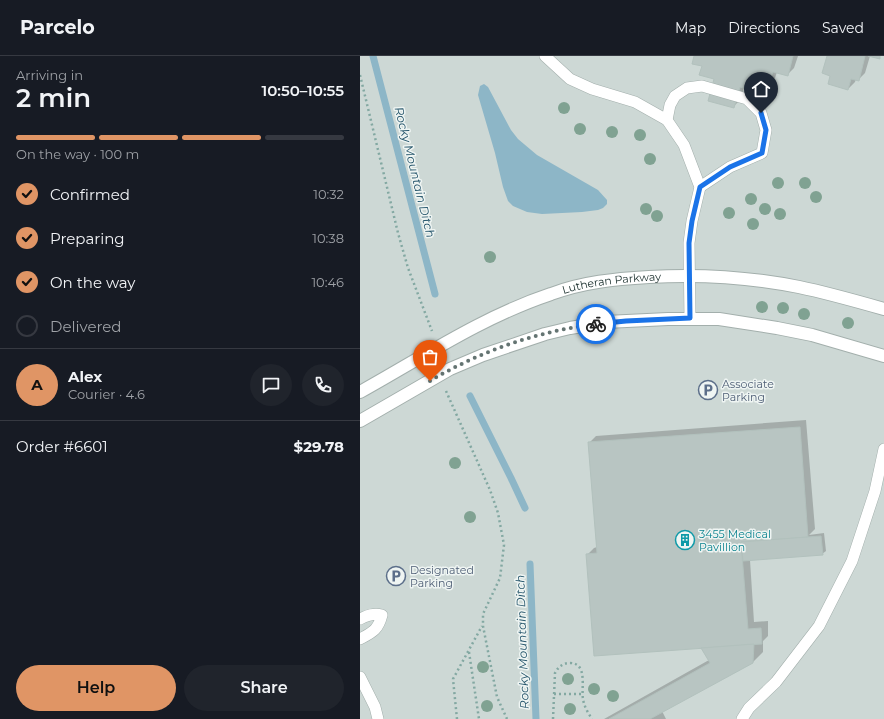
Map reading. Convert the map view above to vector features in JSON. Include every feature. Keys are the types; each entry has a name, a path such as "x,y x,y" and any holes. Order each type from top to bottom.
{"street":[{"name":"Lutheran Parkway","path":"360,392 436,348 495,317 568,288 612,279 689,275 719,276 799,287 884,309"},
{"path":"360,421 440,375 504,347 570,328 626,321 690,318 719,319 777,328 884,356"}],"lane":[{"path":"545,56 570,79 592,89 635,102 667,120 684,145 700,187 692,221 689,243 690,318"},
{"path":"667,120 670,105 675,96 687,88 702,86 747,99 761,113 766,130 762,153 730,167 700,187"},
{"path":"742,719 749,708 776,682 819,626 852,561 875,491 884,448"},
{"path":"360,619 368,615 382,615 378,627 360,639"},
{"path":"360,678 376,707 378,719"}],"path":[{"path":"360,75 398,233 408,268 434,337 436,348"},
{"path":"440,375 448,397 490,490 498,513 504,545 500,578 483,614 483,626 497,697 507,719"},
{"path":"457,719 453,679 483,626"},
{"path":"469,651 478,719"},
{"path":"553,719 555,673 558,668 568,662 574,663 582,671 582,694 592,719"},
{"path":"554,694 582,694"}],"shaded area":[{"path":"360,56 884,56 884,719 360,719"}],"water":[{"path":"484,84 488,87 511,130 518,139 537,155 598,190 607,200 607,204 603,208 582,212 542,214 527,212 513,206 508,201 478,95 480,86"}],"building":[{"path":"694,56 793,56 788,76 773,72 768,86 759,84 757,92 740,87 734,108 708,101 714,79 699,75 702,66 692,64"},
{"path":"827,56 865,56 859,81 851,79 848,90 828,84 830,76 822,73"},
{"path":"868,56 880,56 880,59"},
{"name":"3455 Medical Pavillion","path":"800,427 808,537 741,542 748,629 761,628 762,644 594,656 586,554 597,553 588,442"},
{"path":"821,536 823,555 743,561 741,542"},
{"path":"754,644 753,663 650,719 609,719 710,663 701,648"}],"waterway":[{"name":"Rocky Mountain Ditch","path":"373,56 435,294"},
{"name":"Rocky Mountain Ditch","path":"470,396 525,508"},
{"name":"Rocky Mountain Ditch","path":"530,564 536,719"}],"way so far":[{"path":"430,381 450,369 504,347 545,334 596,324"}],"place":[{"name":"Associate Parking","path":"708,390"},
{"name":"3455 Medical Pavillion","path":"685,540"},
{"name":"Designated Parking","path":"396,576"}],"route":[{"path":"596,324 690,318 689,243 692,221 700,187 730,167 762,153 766,130 761,113"}]}
